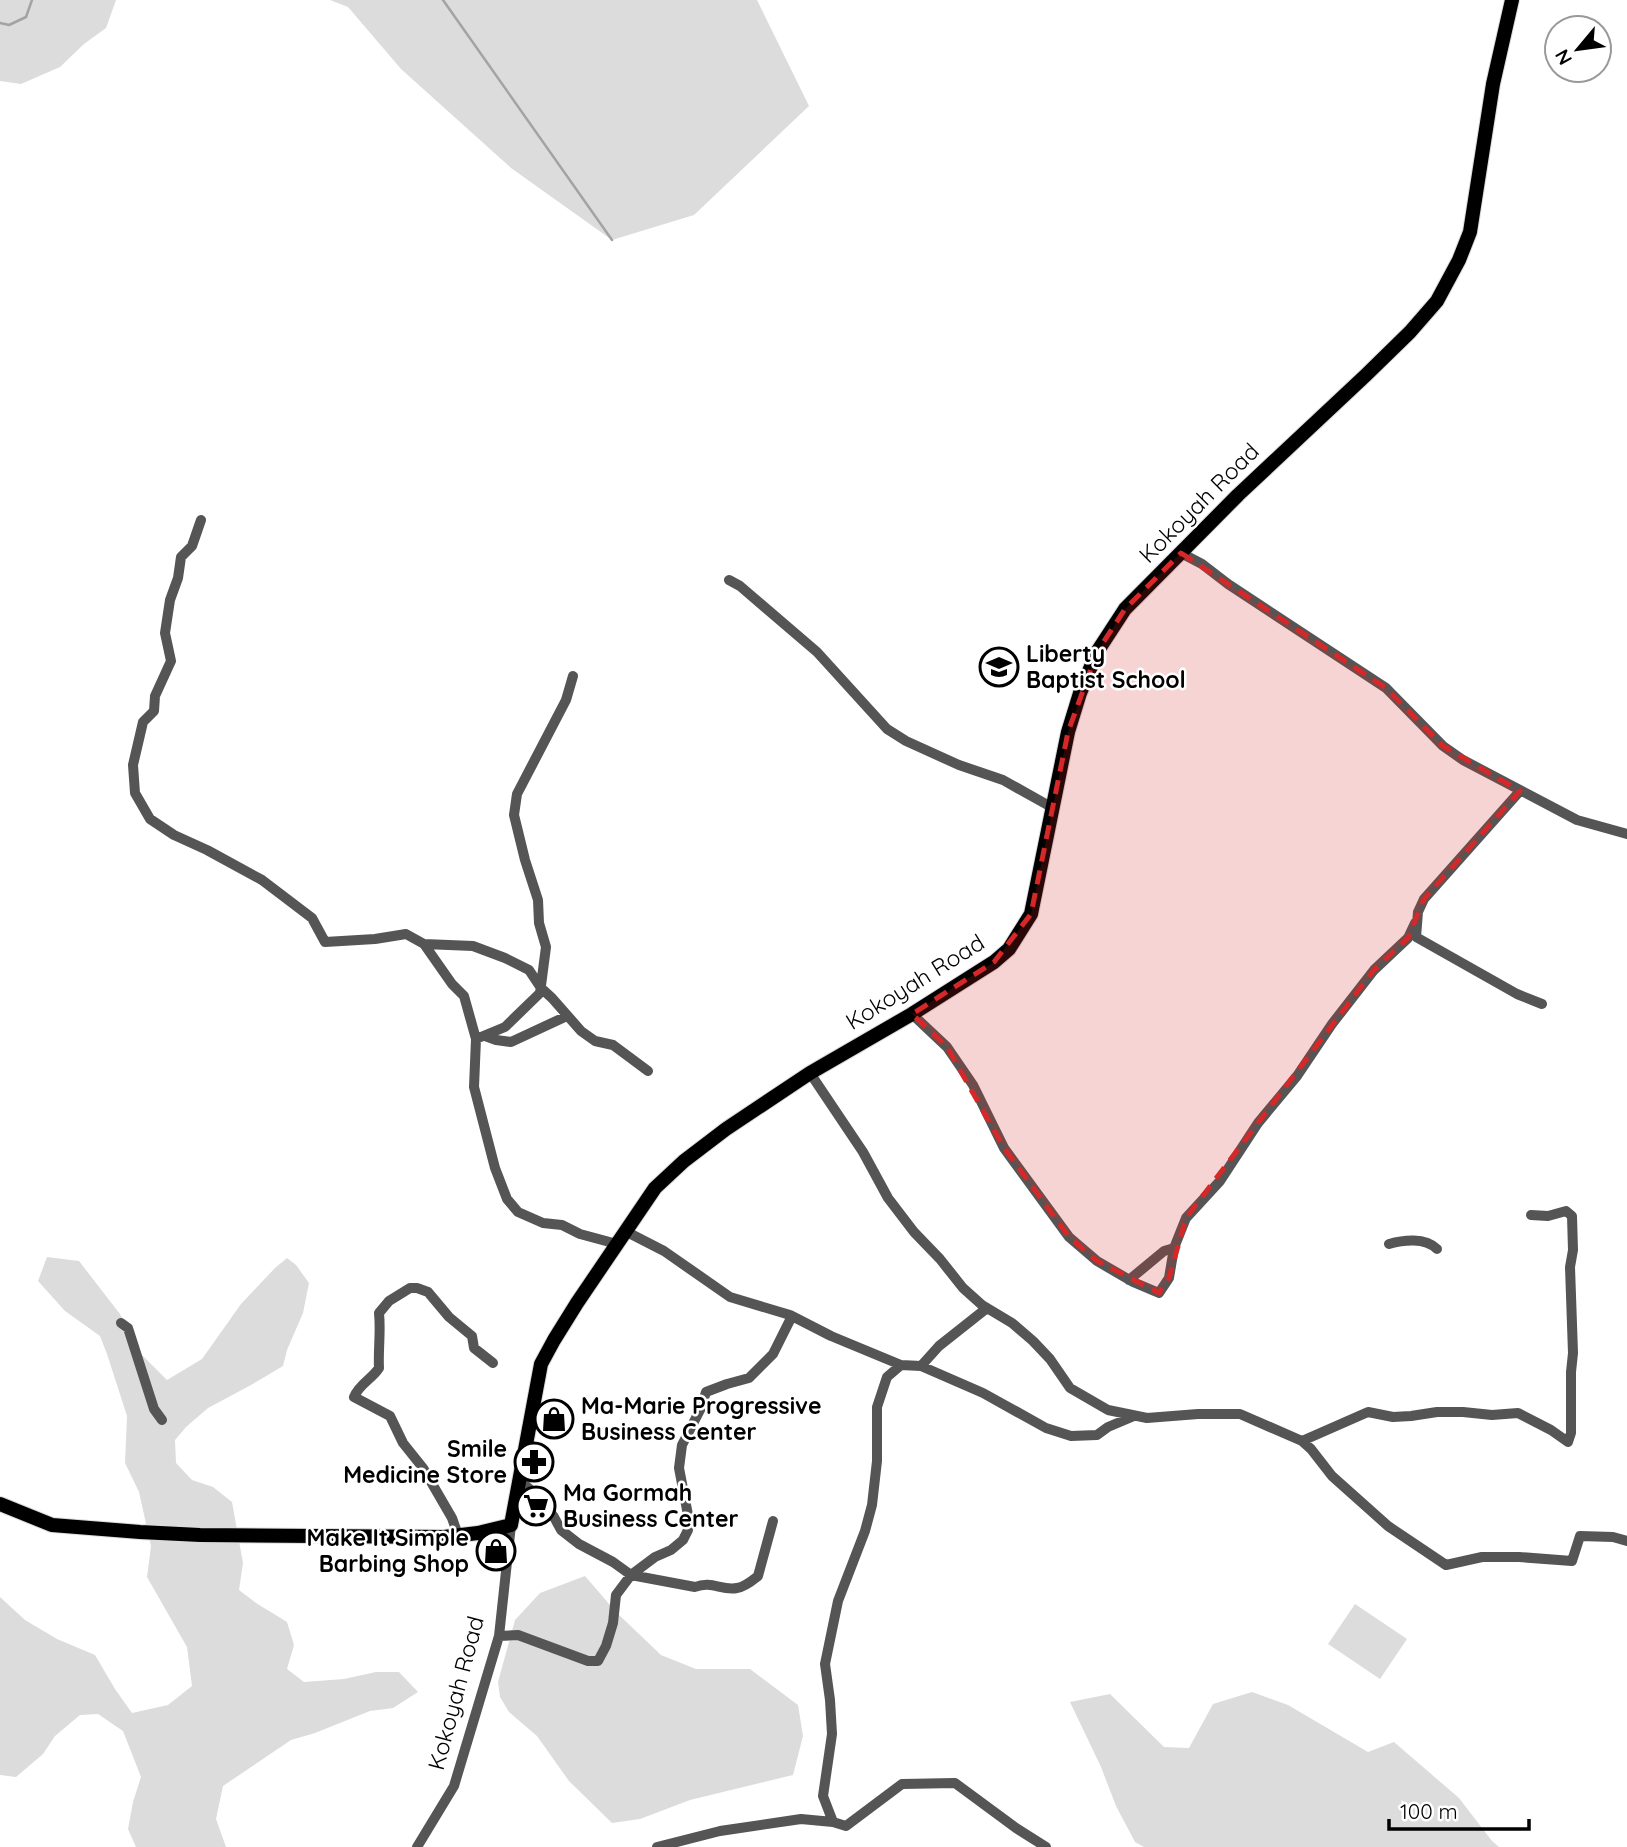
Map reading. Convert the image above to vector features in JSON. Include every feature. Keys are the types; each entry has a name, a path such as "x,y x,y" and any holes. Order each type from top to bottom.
{"main road":[{"name":"Kokoyah Road","path":"511,1525 541,1364 566,1321 655,1188 684,1161 726,1129 810,1073 912,1014 994,962 1009,949 1031,914 1068,732 1080,693 1097,652 1125,609 1238,495 1409,332 1437,301 1459,260 1470,232 1493,84 1512,0"},
{"path":"0,1504 52,1525 200,1535 444,1536 478,1533 511,1525"}],"street":[{"path":"201,520 192,546 181,557 178,578 170,600 165,633 171,661 155,696 154,711 144,722 133,765 135,793 150,819 174,835 262,880 312,918 325,942 406,934 424,944 452,984 464,996 480,1037 474,1087 495,1168 507,1199 518,1212 543,1223 562,1225 580,1234 617,1244"},
{"path":"1181,553 1202,564 1386,688 1453,753 1577,820 1627,834"},
{"path":"729,580 740,586 817,652 887,729 906,741 958,765 1003,780 1053,808"},
{"path":"480,1037 505,1027 540,993 547,947 539,923 538,900 514,815 517,794 566,700 573,676"},
{"path":"912,1014 947,1047 972,1085 1004,1148 1069,1237 1097,1261 1129,1280 1159,1293 1169,1278 1174,1248 1186,1218 1220,1181 1258,1124 1297,1076 1332,1024 1374,970 1408,938 1424,900 1520,791"},
{"path":"1415,923 1416,937 1517,994 1542,1004"},
{"path":"424,944 473,946 529,970 541,988 581,1031 595,1041 613,1045 648,1070"},
{"path":"480,1037 511,1042 567,1016"},
{"path":"810,1073 863,1152 888,1198 963,1288 1033,1341 1050,1359 1070,1388 1108,1410 1147,1418 1240,1414 1302,1441 1332,1476 1388,1526 1446,1565 1482,1556 1572,1561 1580,1536 1627,1541"},
{"path":"1302,1441 1368,1412 1393,1417 1463,1412 1492,1415 1518,1413 1569,1442 1573,1353 1570,1267 1573,1250 1572,1216 1566,1212 1548,1216 1531,1215"},
{"path":"625,1231 664,1251 730,1297 792,1316 831,1336 901,1365 921,1366 983,1393 1046,1429 1071,1436 1097,1435 1134,1416"},
{"path":"1388,1244 1404,1240 1433,1245 1437,1249"},
{"path":"1129,1280 1164,1251 1174,1248"},
{"path":"458,1535 452,1518 423,1468 403,1443 390,1416 355,1397 356,1391 379,1368 379,1313 389,1301 410,1288 428,1292 449,1317 472,1336 474,1348 493,1363"},
{"path":"921,1366 939,1346 987,1308"},
{"path":"499,1636 519,1635 588,1661 598,1661 606,1646 616,1595 631,1574 654,1557 671,1550 683,1540 688,1530 688,1515 679,1468 682,1446 706,1392 749,1378 773,1354 792,1316"},
{"path":"121,1322 128,1328 154,1409 162,1420"},
{"path":"833,1822 823,1796 832,1734 825,1664 838,1601 872,1505 877,1461 877,1407 887,1377 901,1365"},
{"path":"519,1479 538,1496 561,1530 579,1544 631,1574 695,1587 705,1583 737,1588 751,1582 758,1576 773,1521"},
{"name":"Kokoyah Road","path":"417,1847 454,1786 499,1636 511,1525"},
{"path":"657,1847 720,1831 801,1819 846,1826 902,1784 956,1783 1046,1847"}],"highlighted area":[{"path":"1181,553 1386,688 1443,746 1520,791 1424,899 1408,938 1374,970 1186,1218 1169,1278 1159,1293 1097,1261 1069,1237 1004,1148 947,1047 912,1014 994,962 1031,914 1068,732 1097,652 1125,609"}],"shaded area":[{"path":"0,0 116,0 106,28 60,67 21,84 0,81"},
{"path":"330,0 757,0 809,106 694,215 612,240 511,168 401,69 348,7"},
{"path":"47,1257 79,1261 120,1314 141,1354 167,1380 202,1359 241,1304 287,1258 296,1265 309,1283 303,1313 283,1366 208,1408 186,1427 175,1440 176,1463 192,1480 213,1487 232,1502 243,1563 239,1590 287,1622 294,1645 287,1669 304,1682 344,1679 376,1672 399,1672 418,1692 393,1708 370,1711 291,1740 223,1786 216,1819 226,1847 136,1847 128,1829 141,1777 123,1731 98,1714 80,1715 55,1736 43,1754 16,1777 0,1775 0,1597 25,1620 57,1639 95,1655 132,1713 168,1705 192,1686 187,1647 147,1577 151,1546 139,1492 125,1463 127,1416 107,1354 100,1336 65,1311 38,1281"},
{"path":"585,1576 616,1612 661,1655 696,1669 750,1669 798,1705 803,1736 793,1775 690,1800 640,1819 612,1823 569,1781 537,1736 509,1712 500,1697 498,1682 515,1620 540,1593"},
{"path":"1355,1604 1407,1639 1380,1679 1328,1644"},
{"path":"1252,1692 1288,1705 1368,1752 1394,1742 1459,1798 1499,1847 1144,1847 1135,1842 1070,1702 1110,1694 1164,1747 1189,1748 1213,1704"}],"waterway":[{"path":"0,23 9,25 26,17 32,0"},
{"path":"443,0 612,240"}],"place":[{"name":"Liberty Baptist School","path":"999,667"},
{"name":"Ma-Marie Progressive Business Center","path":"554,1419"},
{"name":"Smile Medicine Store","path":"534,1462"},
{"name":"Ma Gormah Business Center","path":"536,1506"},
{"name":"Make It Simple Barbing Shop","path":"496,1551"}]}
